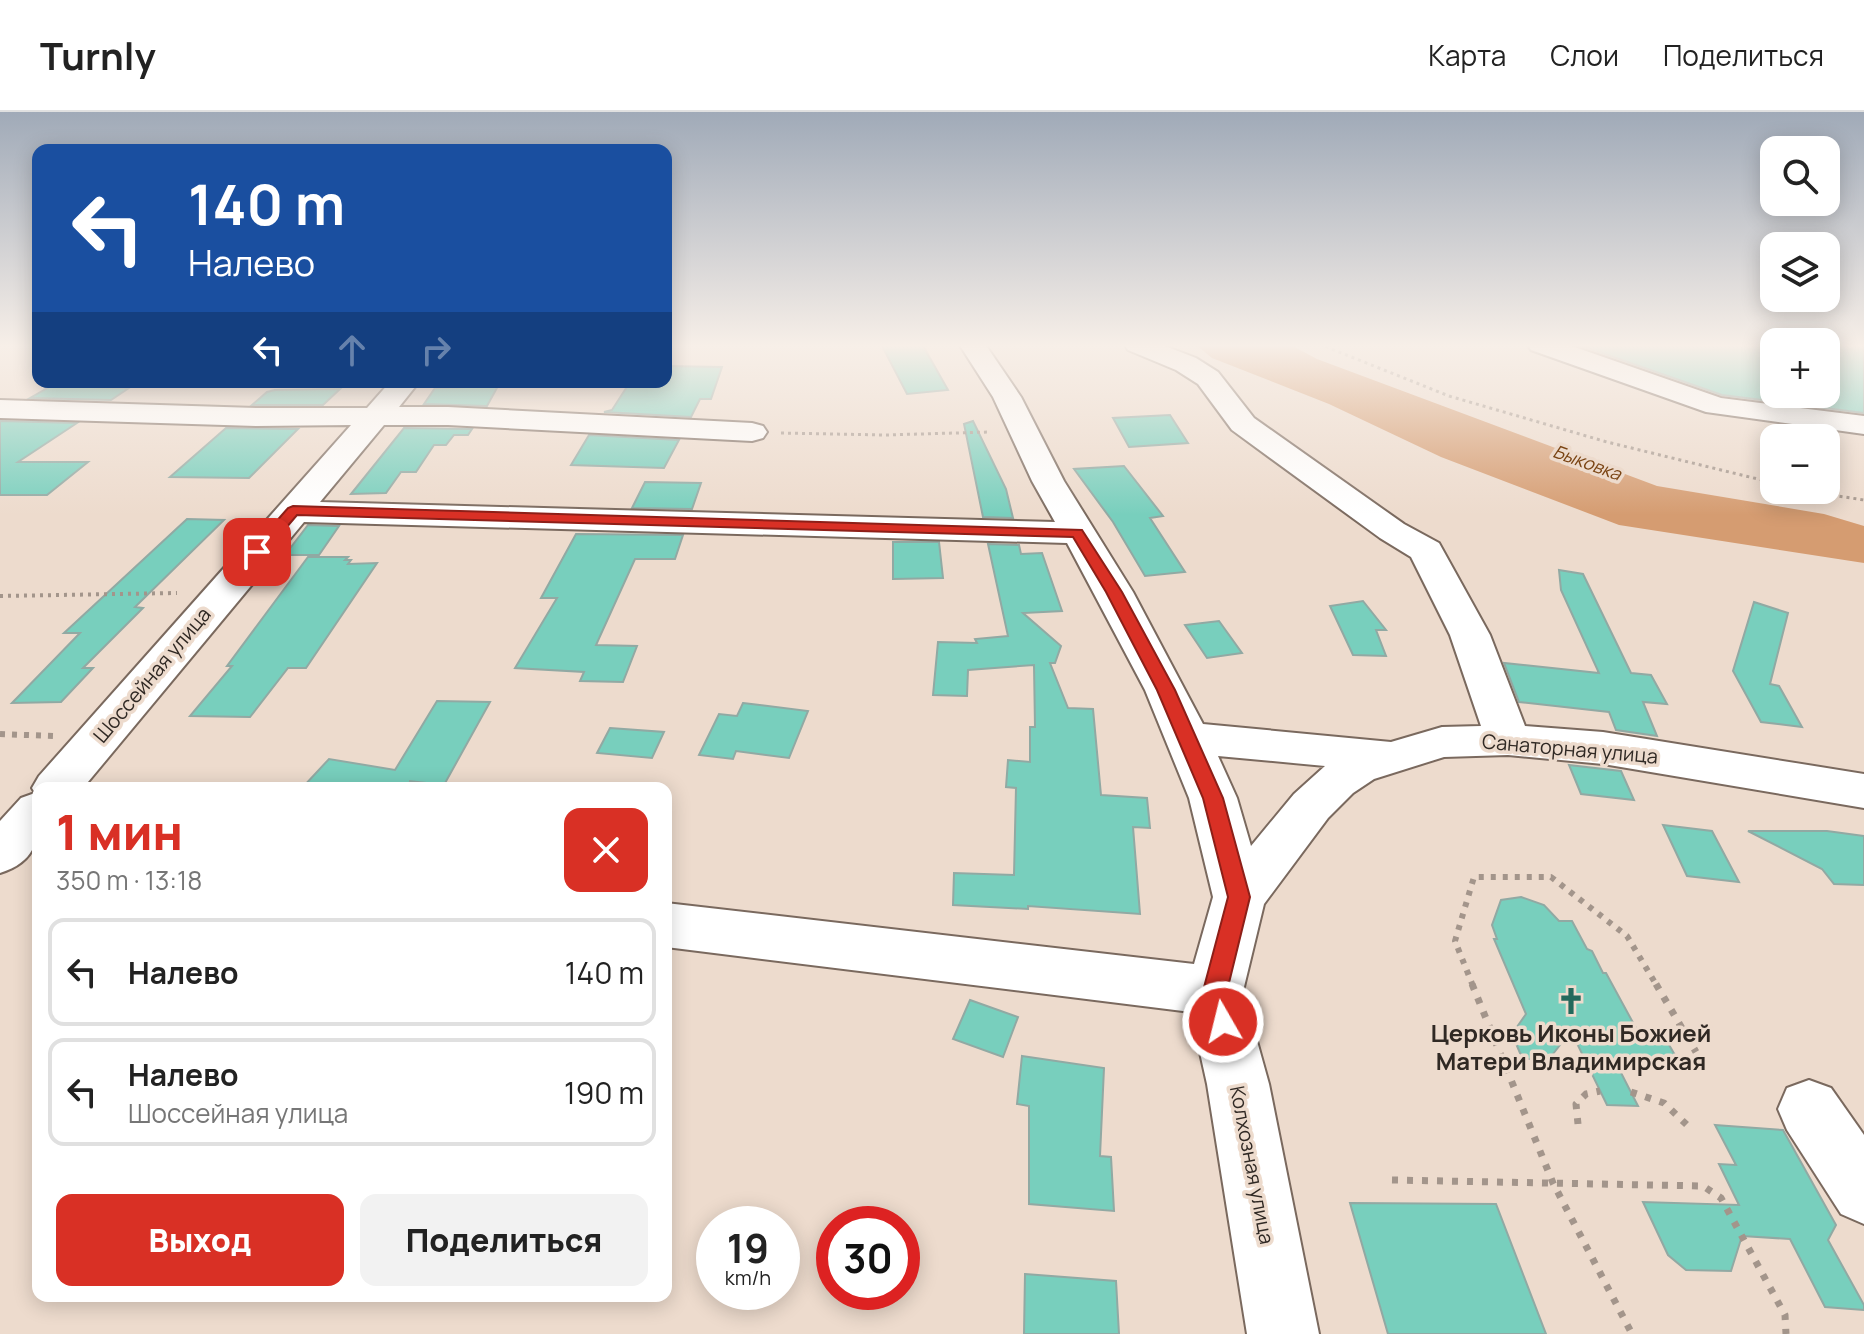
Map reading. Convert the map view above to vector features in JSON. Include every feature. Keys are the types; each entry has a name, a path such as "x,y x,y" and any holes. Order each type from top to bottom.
{"street":[{"name":"Шоссейная улица","path":"61,782 388,401"},
{"name":"Колхозная улица","path":"1009,401 1077,533 1114,592 1187,738 1213,798 1239,897 1215,991 1238,1084 1283,1334"},
{"path":"1226,401 1243,424 1392,531 1426,551 1470,635 1508,740"},
{"path":"1703,401 1726,409 1864,425"},
{"path":"0,409 256,417 448,416 752,432"},
{"path":"293,511 1077,533"},
{"path":"1187,738 1392,756"},
{"name":"Санаторная улица","path":"1239,897 1311,806 1336,781 1358,768 1442,742 1508,740 1603,748 1864,791"},
{"path":"14,853 32,821"},
{"path":"672,926 1215,991"},
{"path":"1809,1109 1864,1191"}],"path":[{"path":"1466,401 1607,442 1760,480"},
{"path":"752,432 885,435 1023,431"},
{"path":"1840,496 1864,500"},
{"path":"0,596 222,593"},
{"path":"1632,1334 1553,1183 1455,941 1474,877 1551,877 1627,936 1696,1052"},
{"path":"1578,1124 1576,1109 1579,1099 1600,1091"},
{"path":"1631,1092 1668,1105 1688,1126"},
{"path":"1392,1180 1703,1186 1712,1189 1721,1198 1785,1315 1786,1334"}],"water":[{"name":"Быковка","path":"1321,401 1430,401 1657,486 1824,514 1864,526 1864,563 1619,525 1441,457"}],"building":[{"path":"257,401 327,401 323,405 252,405"},
{"path":"426,401 490,401 487,406 424,404"},
{"path":"618,401 699,401 691,417 604,412 612,410"},
{"path":"1840,401 1864,401 1864,413 1825,408 1840,408"},
{"path":"1170,415 1188,443 1129,447 1113,418"},
{"path":"0,421 77,423 18,462 88,462 47,495 0,495"},
{"path":"973,421 1006,489 1013,518 983,517 964,424"},
{"path":"226,428 298,429 249,478 170,477"},
{"path":"404,428 472,429 468,435 454,435 446,445 434,445 416,472 401,472 386,493 351,494"},
{"path":"589,435 679,440 664,468 571,465"},
{"path":"1124,466 1163,516 1150,518 1185,572 1145,576 1113,522 1074,469"},
{"path":"645,482 701,483 692,509 632,508"},
{"path":"187,519 224,520 135,607 143,608 83,668 93,668 61,702 12,703 80,633 64,633"},
{"path":"308,525 339,526 319,555 285,555"},
{"path":"576,534 683,535 675,559 635,559 596,645 637,646 623,682 580,681 584,672 515,668 557,598 541,598"},
{"path":"893,542 939,542 943,578 893,579"},
{"path":"988,544 1019,545 1021,554 1042,553 1062,611 1023,613 1061,646 1055,663 1050,663 1068,708 1093,709 1101,795 1147,798 1150,828 1133,827 1140,914 1028,906 1028,909 953,905 954,873 1014,875 1016,788 1006,787 1008,760 1030,762 1030,727 1035,727 1034,665 968,670 967,696 933,695 938,642 977,643 975,639 1008,636"},
{"path":"308,557 348,557 345,560 351,560 348,564 377,563 306,668 288,668 250,717 190,716 232,666 227,666"},
{"path":"1559,570 1583,574 1631,673 1651,675 1667,704 1643,702 1657,736 1616,730 1609,712 1519,702 1504,663 1599,673 1561,590"},
{"path":"1363,601 1386,630 1376,630 1386,656 1353,655 1330,606"},
{"path":"1754,602 1788,613 1770,684 1779,686 1802,727 1761,722 1733,671"},
{"path":"1219,621 1242,653 1207,658 1185,625"},
{"path":"437,701 490,702 446,782 308,782 329,759 395,770"},
{"path":"743,703 808,711 789,758 736,751 733,759 699,755 719,714 737,716"},
{"path":"610,728 664,732 652,758 597,753"},
{"path":"1569,765 1621,771 1634,800 1581,794"},
{"path":"1663,825 1712,831 1739,882 1687,876"},
{"path":"1748,831 1827,831 1864,836 1864,885 1834,884 1822,869"},
{"name":"Церковь Иконы Божией Матери Владимирская","path":"1521,897 1544,905 1559,921 1572,921 1587,949 1592,951 1603,973 1606,973 1637,1030 1654,1031 1665,1038 1679,1062 1615,1061 1638,1106 1607,1105 1571,1031 1549,1059 1528,1059 1520,1053 1512,1034 1526,1014 1494,939 1497,939 1492,925 1501,900"},
{"path":"970,1000 1018,1017 1003,1057 953,1039"},
{"path":"1022,1056 1104,1068 1100,1156 1111,1157 1114,1211 1029,1204 1029,1106 1017,1104"},
{"path":"1715,1125 1783,1130 1836,1225 1828,1240 1864,1310 1825,1307 1790,1239 1742,1236 1731,1271 1686,1270 1668,1255 1643,1202 1739,1205 1719,1164 1736,1165"},
{"path":"1350,1203 1496,1204 1546,1334 1388,1334"},
{"path":"1025,1274 1116,1281 1119,1334 1024,1334"}],"place":[{"name":"Церковь Иконы Божией Матери Владимирская","path":"1571,1001"}],"route":[{"path":"257,552 293,511 1077,533 1114,592 1166,690 1213,798 1239,897 1215,991 1223,1022"}]}
